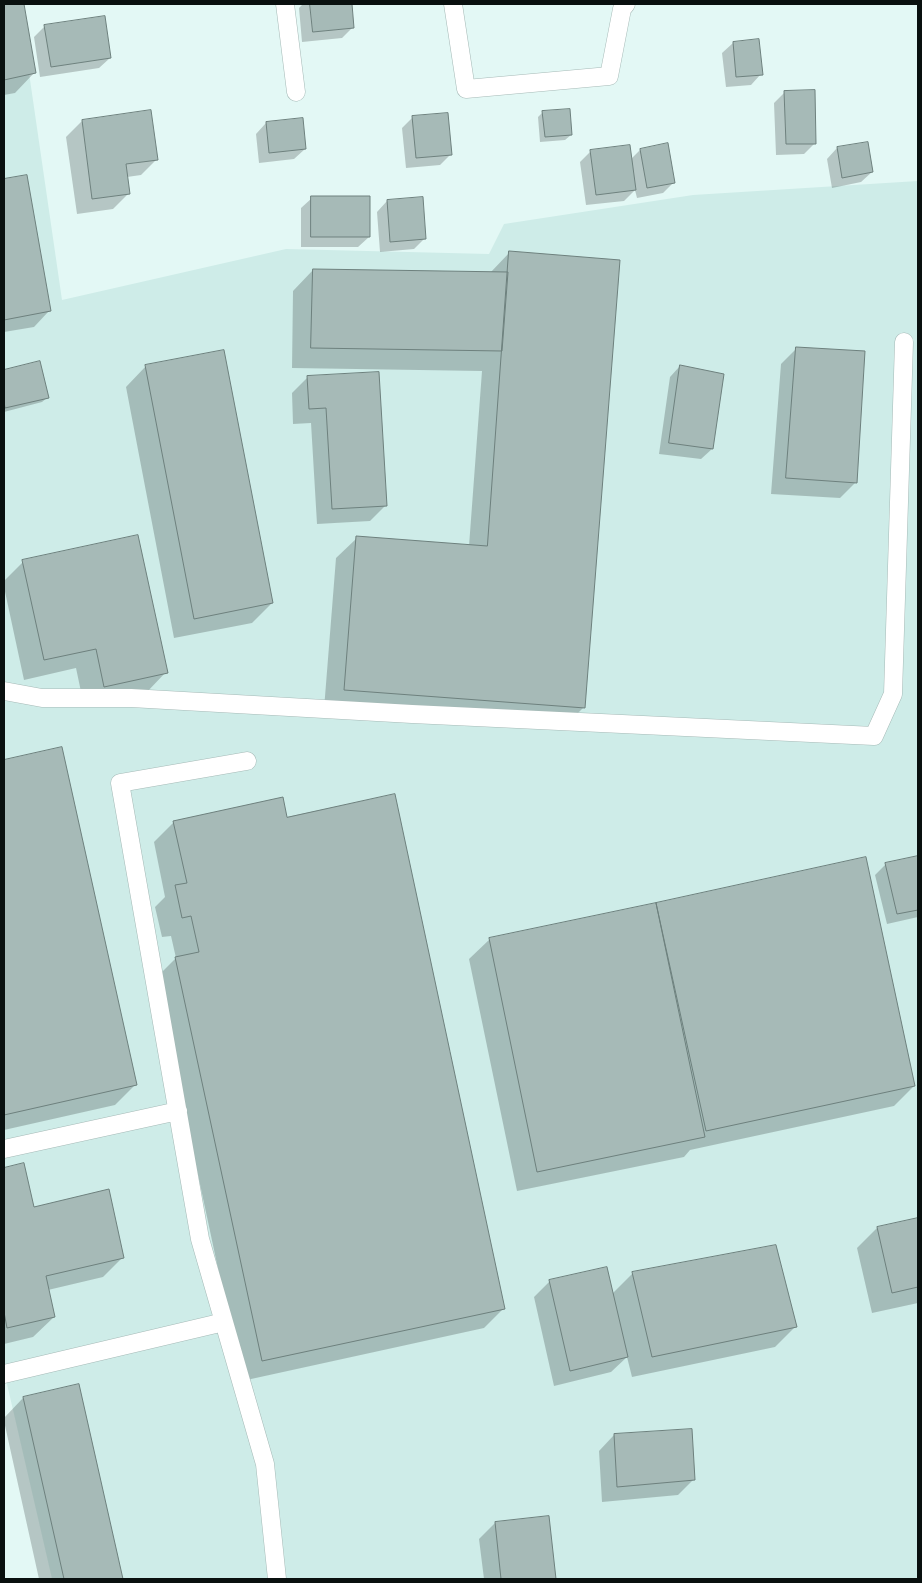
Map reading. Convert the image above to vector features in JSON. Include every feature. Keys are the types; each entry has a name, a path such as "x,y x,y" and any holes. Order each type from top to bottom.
{"lane":[{"path":"285,4 296,92"},
{"path":"453,4 466,88 608,76 622,9 626,4"},
{"path":"4,691 42,698 131,698 403,714 874,736 893,694 904,342"},
{"path":"248,761 120,783 200,1240 265,1464 277,1579"},
{"path":"4,1149 178,1111"},
{"path":"4,1374 224,1322"}],"shaded area":[{"path":"4,4 19,4 62,300 286,249 489,254 504,224 693,195 918,181 918,1579 52,1579 4,1371"}],"building":[{"path":"4,4 24,4 36,73 4,80"},
{"path":"310,4 352,4 354,28 313,32"},
{"path":"105,16 111,58 51,67 44,25"},
{"path":"759,39 763,75 736,77 733,42"},
{"path":"815,90 816,144 786,144 784,91"},
{"path":"570,109 572,135 545,137 542,111"},
{"path":"151,110 158,160 126,164 130,194 92,199 82,120"},
{"path":"448,113 452,155 416,158 412,116"},
{"path":"303,118 306,149 269,153 266,122"},
{"path":"868,142 873,172 842,178 837,147"},
{"path":"668,143 675,183 647,188 640,149"},
{"path":"630,145 636,190 596,195 590,150"},
{"path":"27,175 51,311 4,320 4,179"},
{"path":"311,196 370,196 370,237 311,237"},
{"path":"423,197 426,239 390,242 387,200"},
{"path":"509,251 620,260 585,708 344,690 356,536 487,546"},
{"path":"313,269 508,272 502,351 311,348"},
{"path":"796,347 865,351 857,483 786,478"},
{"path":"224,350 273,603 194,619 145,365"},
{"path":"40,361 49,398 5,408 4,370"},
{"path":"680,365 724,374 713,449 669,443"},
{"path":"379,372 387,506 332,509 326,408 309,409 307,376"},
{"path":"138,535 168,673 104,687 96,649 44,660 22,560"},
{"path":"62,747 137,1085 4,1115 4,760"},
{"path":"395,794 505,1309 262,1361 175,957 199,952 191,916 182,918 175,885 187,883 173,821 283,797 287,817"},
{"path":"918,856 918,910 897,914 885,863"},
{"path":"866,857 915,1086 706,1131 656,903"},
{"path":"656,903 705,1137 537,1172 489,938"},
{"path":"24,1163 34,1207 109,1189 124,1258 46,1276 55,1317 7,1328 4,1312 4,1168"},
{"path":"918,1218 918,1287 892,1293 877,1227"},
{"path":"776,1245 797,1327 652,1357 632,1272"},
{"path":"607,1267 628,1357 570,1371 549,1280"},
{"path":"79,1384 123,1579 64,1579 23,1397"},
{"path":"692,1429 695,1480 617,1487 614,1434"},
{"path":"549,1516 556,1579 501,1579 495,1522"}]}
